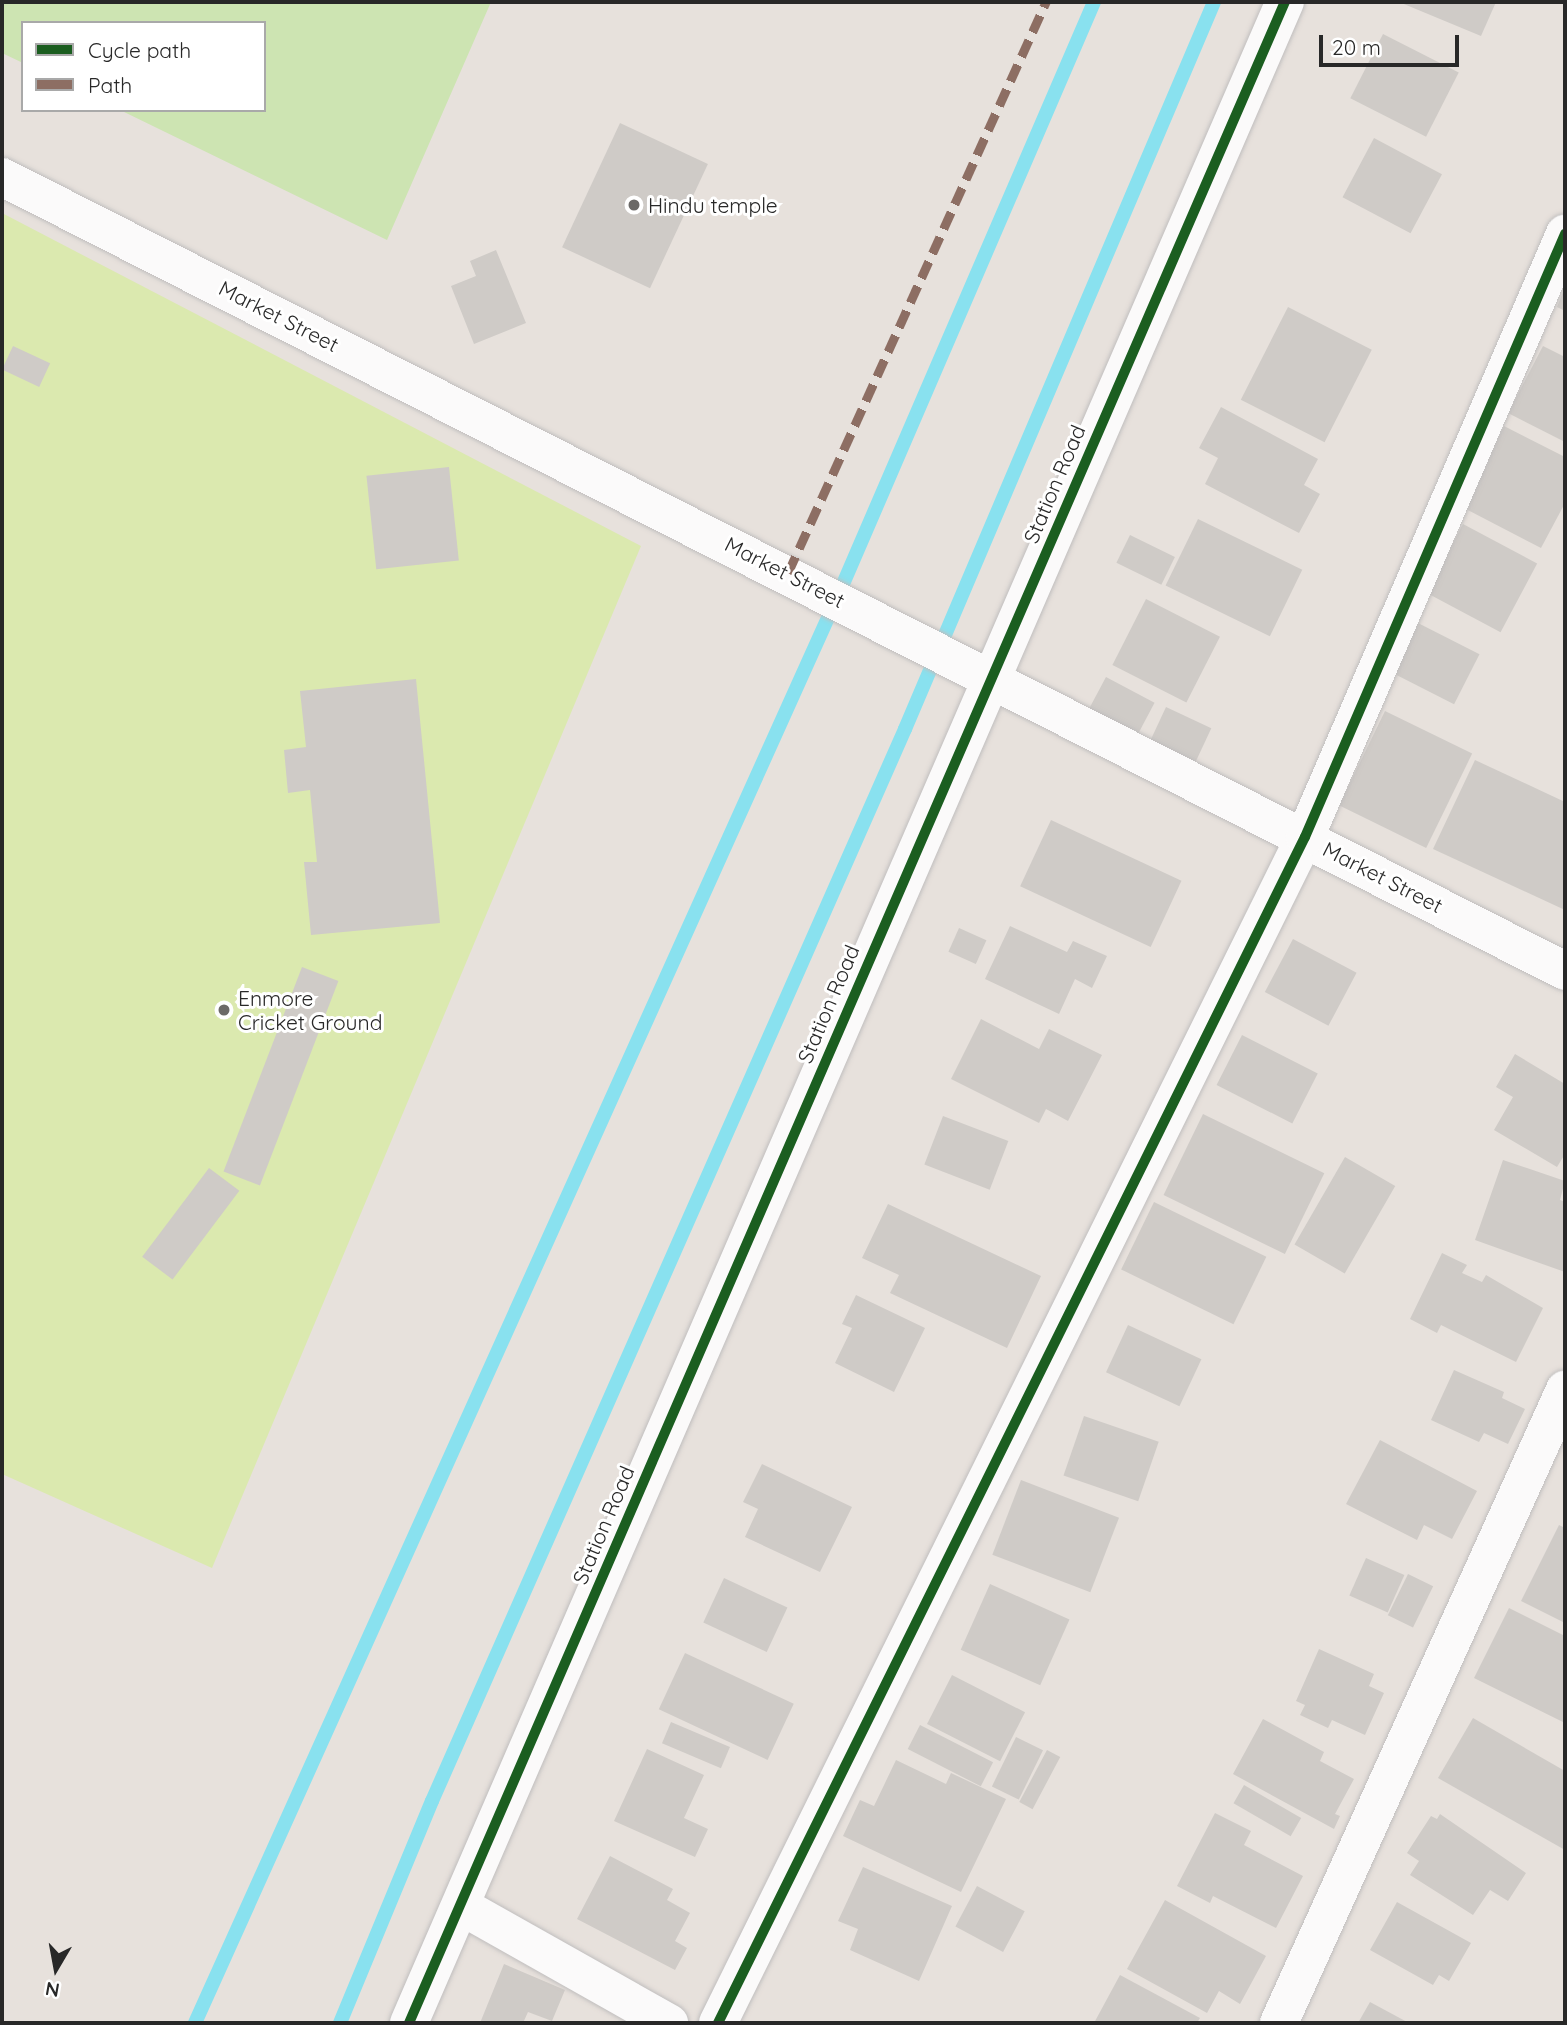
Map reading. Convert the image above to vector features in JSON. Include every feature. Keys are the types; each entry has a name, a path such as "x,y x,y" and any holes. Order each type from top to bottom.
{"street":[{"name":"Station Road","path":"409,2023 981,678 1285,2"},
{"name":"Market Street","path":"2,177 814,586 981,678 1305,837 1565,971"},
{"path":"718,2023 1305,837 1565,234"},
{"path":"1279,2023 1565,1390"},
{"path":"461,1906 669,2023"}],"green space":[{"path":"2,2 491,2 387,240 124,112 266,112 266,21 21,21 21,62 2,53"},
{"name":"Enmore Cricket Ground","path":"2,213 641,546 212,1568 2,1474"}],"building":[{"path":"1399,2 1496,2 1481,36"},
{"path":"1383,34 1459,73 1426,137 1350,98"},
{"name":"Hindu temple","path":"620,123 708,164 650,288 562,247"},
{"path":"1374,138 1442,174 1411,233 1343,197"},
{"path":"496,250 526,323 474,344 451,286 476,276 470,261"},
{"path":"1565,287 1565,311 1557,307"},
{"path":"1288,307 1372,350 1325,442 1241,400"},
{"path":"13,346 50,363 39,387 2,370"},
{"path":"1543,346 1565,357 1565,442 1508,413"},
{"path":"1221,407 1318,459 1304,485 1320,494 1299,533 1205,484 1218,458 1199,448"},
{"path":"1504,426 1565,457 1565,503 1541,548 1462,507"},
{"path":"449,467 459,560 376,569 366,476"},
{"path":"1198,519 1302,570 1270,636 1166,586"},
{"path":"1463,524 1537,563 1501,632 1426,593"},
{"path":"1130,535 1175,557 1161,585 1116,563"},
{"path":"1146,599 1220,637 1186,703 1112,665"},
{"path":"1418,623 1479,654 1454,704 1393,673"},
{"path":"1106,677 1155,703 1135,740 1086,714"},
{"path":"416,679 440,923 311,935 304,862 317,862 310,790 288,793 284,750 306,747 300,691"},
{"path":"1166,707 1211,728 1192,770 1147,749"},
{"path":"1385,711 1472,754 1426,848 1339,805"},
{"path":"1475,760 1565,802 1565,910 1433,849"},
{"path":"1051,820 1182,881 1151,947 1020,886"},
{"path":"1010,926 1067,952 1073,941 1107,956 1092,988 1075,979 1059,1014 985,979"},
{"path":"959,928 986,940 976,964 948,952"},
{"path":"1293,939 1357,973 1328,1026 1265,992"},
{"path":"302,967 338,981 260,1185 224,1171"},
{"path":"981,1019 1039,1049 1049,1029 1102,1055 1068,1121 1046,1109 1039,1123 951,1079"},
{"path":"1242,1035 1318,1074 1292,1123 1217,1085"},
{"path":"1515,1054 1565,1084 1565,1154 1557,1167 1494,1130 1513,1097 1496,1087"},
{"path":"1203,1114 1324,1173 1285,1254 1164,1195"},
{"path":"943,1116 1008,1141 990,1190 924,1165"},
{"path":"1345,1157 1395,1186 1345,1273 1294,1244"},
{"path":"1503,1160 1565,1181 1560,1200 1565,1202 1565,1272 1475,1240"},
{"path":"209,1168 239,1191 173,1280 142,1257"},
{"path":"1154,1202 1266,1257 1233,1324 1121,1269"},
{"path":"888,1204 1041,1276 1007,1348 890,1293 899,1275 862,1258"},
{"path":"1442,1253 1467,1265 1462,1273 1482,1282 1486,1275 1543,1308 1516,1362 1441,1325 1437,1333 1410,1319"},
{"path":"856,1295 925,1328 894,1392 835,1363 852,1328 842,1324"},
{"path":"1128,1325 1201,1359 1179,1406 1106,1372"},
{"path":"1454,1370 1504,1392 1502,1398 1525,1409 1508,1444 1484,1433 1479,1442 1431,1420"},
{"path":"1084,1416 1159,1442 1138,1501 1063,1476"},
{"path":"1380,1440 1477,1491 1452,1539 1424,1525 1417,1540 1346,1504"},
{"path":"762,1464 852,1507 820,1572 745,1537 758,1509 743,1502"},
{"path":"1021,1480 1119,1518 1090,1592 992,1555"},
{"path":"1559,1525 1565,1528 1565,1623 1521,1601"},
{"path":"1366,1558 1404,1575 1388,1613 1349,1595"},
{"path":"1408,1574 1433,1586 1413,1628 1388,1615"},
{"path":"724,1578 787,1608 767,1652 703,1622"},
{"path":"990,1584 1069,1619 1040,1685 961,1650"},
{"path":"1509,1608 1565,1636 1565,1723 1474,1678"},
{"path":"1319,1649 1374,1674 1369,1686 1384,1693 1365,1735 1332,1720 1328,1728 1300,1715 1305,1705 1296,1701"},
{"path":"685,1653 794,1704 768,1760 659,1709"},
{"path":"952,1675 1025,1712 1000,1761 927,1724"},
{"path":"1473,1718 1565,1771 1565,1850 1438,1778"},
{"path":"1263,1719 1324,1752 1320,1761 1354,1779 1335,1814 1340,1816 1334,1829 1233,1774"},
{"path":"671,1722 730,1747 721,1768 662,1743"},
{"path":"920,1725 993,1762 981,1786 908,1749"},
{"path":"1016,1737 1043,1750 1019,1800 992,1786"},
{"path":"647,1749 704,1775 684,1818 708,1829 695,1857 614,1821"},
{"path":"1047,1750 1060,1757 1033,1809 1019,1802"},
{"path":"896,1760 946,1784 951,1773 1006,1799 961,1892 843,1836 860,1800 874,1806"},
{"path":"1244,1785 1301,1818 1291,1836 1234,1803"},
{"path":"1215,1813 1251,1831 1244,1845 1303,1876 1276,1928 1213,1896 1210,1903 1177,1886"},
{"path":"1440,1814 1526,1873 1508,1901 1490,1890 1473,1915 1410,1875 1419,1861 1407,1853 1431,1816 1437,1819"},
{"path":"610,1856 673,1889 667,1900 690,1913 675,1941 687,1948 675,1970 577,1919"},
{"path":"863,1867 952,1906 919,1981 850,1950 858,1929 838,1921"},
{"path":"977,1886 1025,1911 1003,1952 955,1927"},
{"path":"1165,1900 1266,1956 1240,2004 1219,1991 1207,2013 1127,1969"},
{"path":"1397,1902 1471,1943 1449,1981 1439,1975 1433,1985 1370,1950"},
{"path":"504,1964 565,1990 552,2021 528,2012 523,2023 480,2023"},
{"path":"1120,1975 1200,2018 1197,2023 1094,2023"},
{"path":"1370,2002 1409,2023 1358,2023"}],"waterway":[{"path":"195,2023 837,598 1094,2"},
{"path":"340,2023 432,1801 905,729 1214,2"}],"marked path":[{"path":"788,573 1046,2"}],"cycle path":[{"path":"409,2023 1285,2"},
{"path":"718,2023 1305,837 1565,234"}],"place":[{"name":"Hindu temple","path":"634,205"},
{"name":"Enmore Cricket Ground","path":"224,1010"}]}
